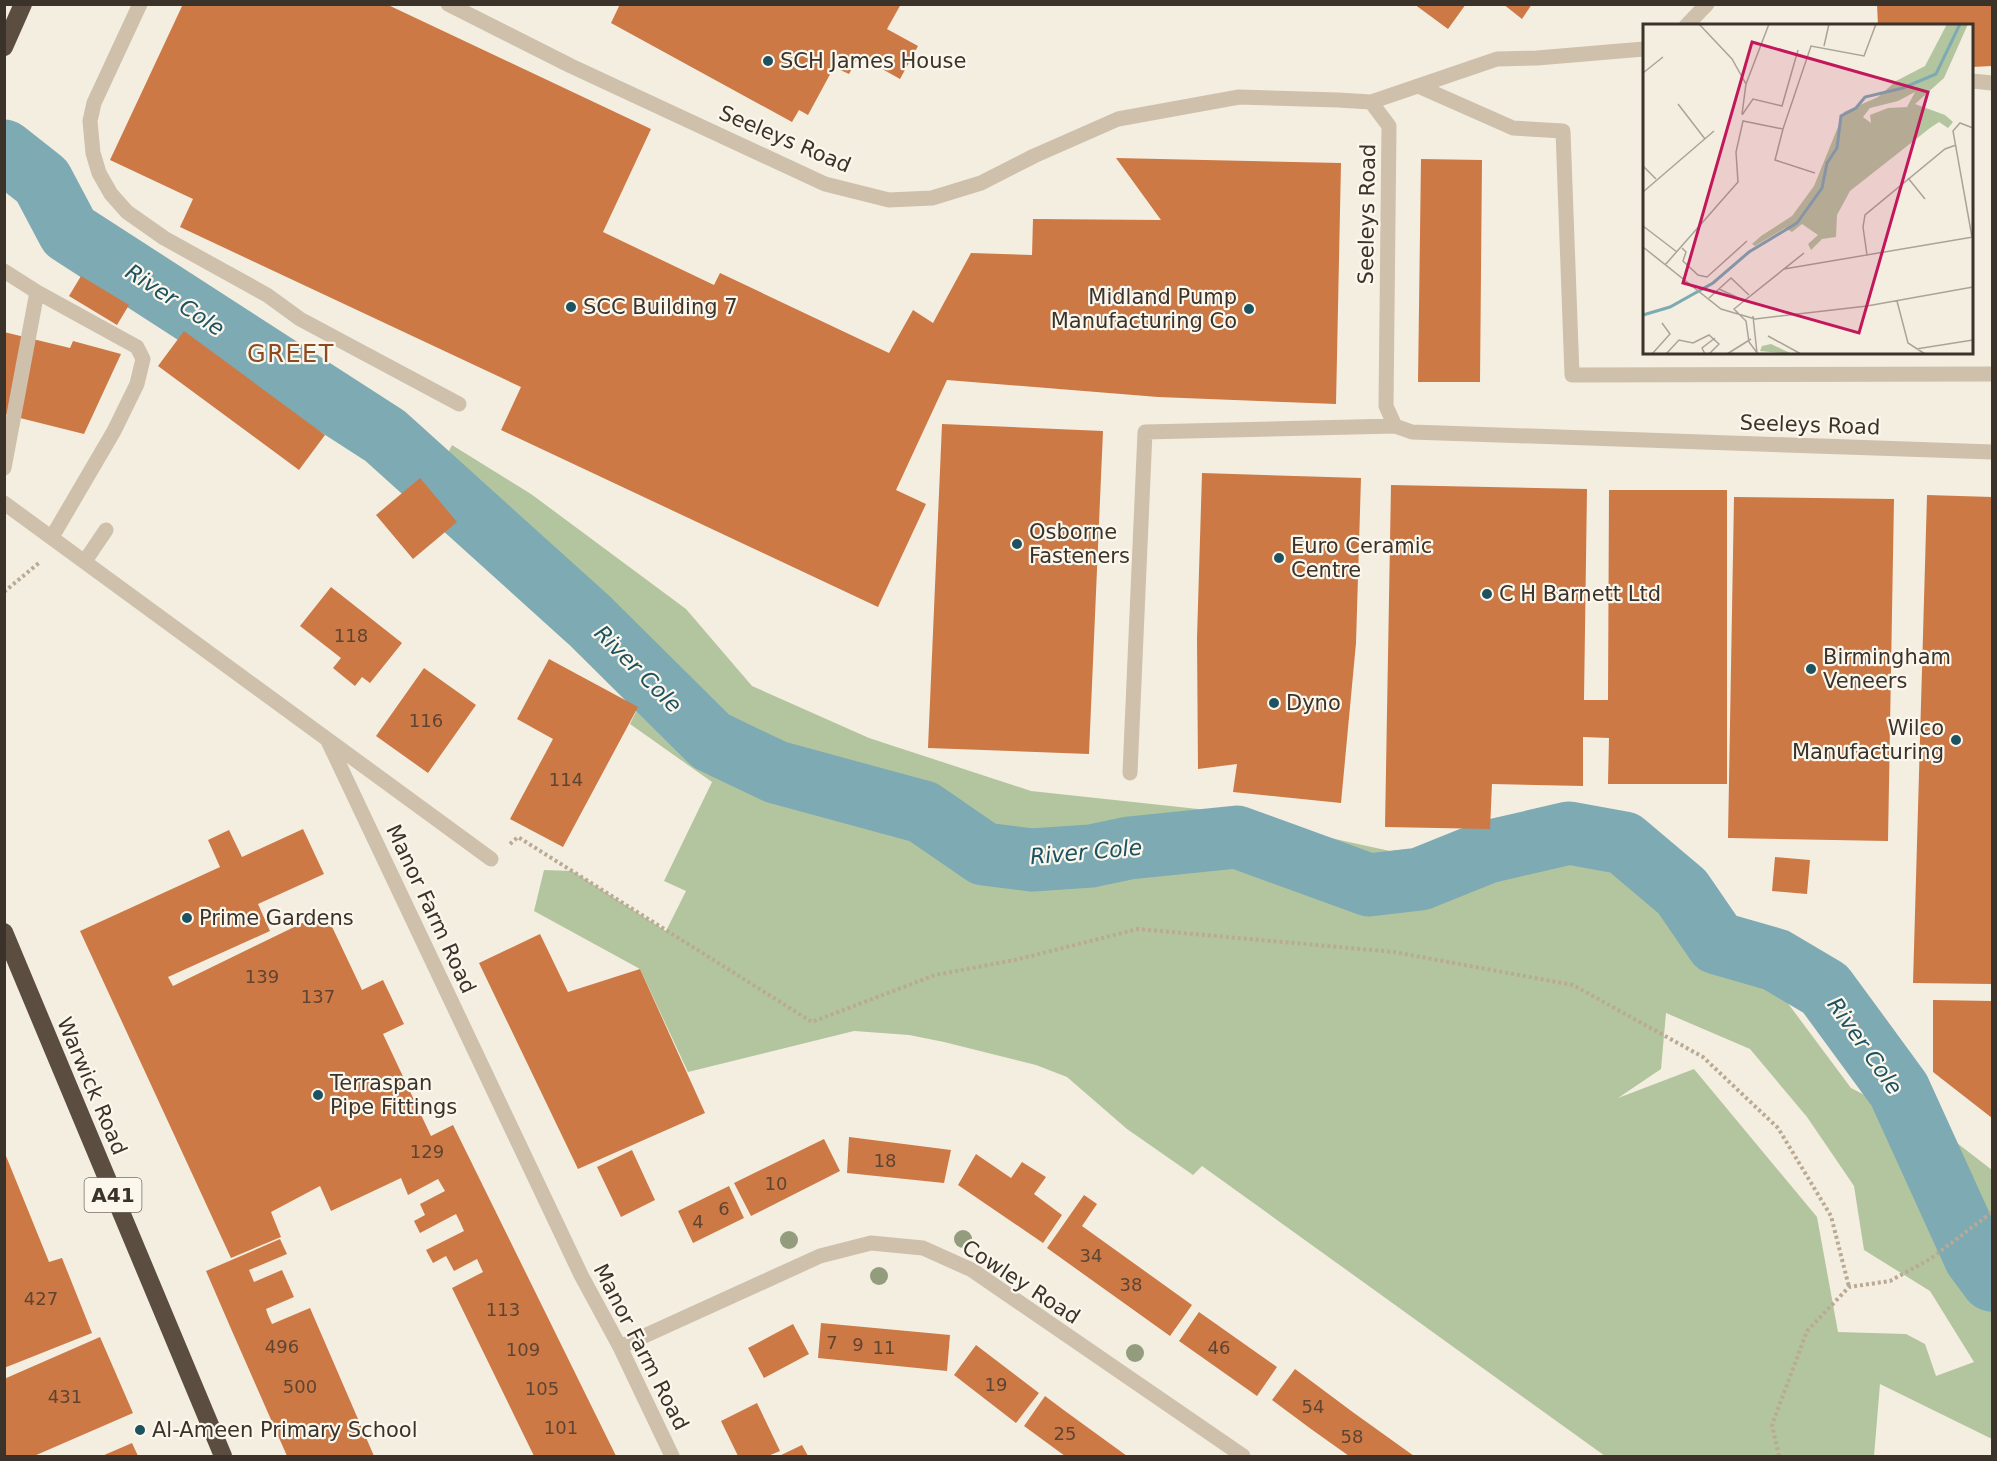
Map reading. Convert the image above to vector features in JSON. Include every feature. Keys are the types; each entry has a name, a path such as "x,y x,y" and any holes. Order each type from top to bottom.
{"highway":[{"path":"4,47 22,4"},
{"name":"Warwick Road","path":"4,932 223,1456"}],"street":[{"path":"140,4 94,103 90,121 93,153 99,173 111,194 127,212 164,238 267,295 300,319 459,404"},
{"name":"Seeleys Road","path":"448,4 571,66 825,184 889,200 932,198 981,183 1034,156 1118,119 1239,97 1371,102 1389,126 1386,406 1395,426 1412,432 1992,452"},
{"path":"1688,24 1707,4"},
{"path":"1371,102 1497,59 1643,49"},
{"path":"1973,81 1992,83"},
{"path":"1418,86 1513,128 1563,131 1572,375 1992,374"},
{"path":"4,271 37,292 137,347 144,359 137,384 56,540"},
{"path":"4,468 37,292"},
{"path":"1130,773 1145,432 1395,426"},
{"name":"Manor Farm Road","path":"4,503 328,741 581,1275 620,1347 672,1456"},
{"path":"85,561 106,530"},
{"path":"328,741 491,859"},
{"name":"Cowley Road","path":"620,1347 820,1256 871,1244 923,1248 972,1270 1243,1456"}],"path":[{"path":"4,592 56,540"},
{"path":"519,837 812,1022 935,975 1015,960 1138,929 1394,952 1573,985 1703,1058 1778,1128 1832,1216 1849,1287"},
{"path":"1779,1456 1772,1425 1807,1331 1849,1287 1890,1281 1930,1259 1992,1213"}],"green space":[{"path":"452,445 531,494 686,609 752,686 869,738 1031,791 1198,809 1390,851 1461,844 1533,825 1659,861 1740,939 1851,1088 1957,1143 1992,1170 1992,1439 1880,1384 1874,1456 1605,1456 1202,1166 1193,1175 1127,1129 1067,1077 1036,1065 944,1042 909,1035 854,1031 688,1072 640,969 534,911 544,870 572,871 666,931 686,891 664,881 712,782 630,724 645,693 656,681 643,659 438,473","holes":["1666,1013 1750,1049 1807,1117 1854,1186 1864,1250 1930,1291 1974,1362 1936,1376 1925,1344 1906,1334 1838,1332 1817,1217 1694,1069 1618,1098 1661,1069"]}],"building":[{"name":"SCC Building 7","path":"183,4 386,4 651,129 603,232 714,285 720,273 889,353 913,310 933,323 971,253 1032,255 1033,219 1161,220 1116,158 1341,163 1336,404 1158,397 947,380 896,490 926,504 878,607 501,430 521,387 180,227 193,199 110,160"},
{"name":"SCH James House","path":"620,4 901,4 887,29 918,46 900,79 859,56 849,74 834,67 808,115 799,110 792,122 611,23"},
{"path":"1414,4 1466,4 1448,29"},
{"path":"1503,4 1532,4 1522,19"},
{"path":"1877,4 1992,4 1992,66 1973,67 1973,24 1878,24"},
{"path":"1421,159 1482,160 1480,382 1418,382"},
{"path":"81,276 129,305 117,325 69,296"},
{"path":"184,331 325,435 299,470 158,366"},
{"path":"4,332 70,348 73,341 121,354 84,434 4,414"},
{"name":"Osborne Fasteners","path":"942,424 1103,431 1089,754 928,748"},
{"path":"1202,473 1361,478 1356,643 1341,803 1233,792 1237,764 1198,769 1197,638"},
{"path":"420,478 457,522 413,559 376,515"},
{"name":"C H Barnett Ltd","path":"1391,485 1587,489 1584,700 1608,700 1609,490 1727,490 1727,784 1608,784 1609,738 1583,737 1583,786 1492,784 1490,829 1385,827"},
{"name":"Wilco Manufacturing","path":"1927,495 1992,497 1992,984 1913,983"},
{"name":"Birmingham Veneers","path":"1734,497 1894,499 1888,841 1728,838"},
{"path":"331,587 402,643 370,683 362,677 355,686 333,668 341,658 300,626"},
{"path":"549,659 638,707 563,847 510,819 553,739 517,719"},
{"path":"424,668 476,705 428,773 376,736"},
{"path":"303,829 324,874 258,904 270,931 168,977 173,986 325,912 362,990 383,980 404,1024 383,1034 431,1136 453,1125 616,1456 534,1456 452,1288 483,1272 477,1259 454,1271 446,1256 433,1263 426,1250 464,1231 456,1214 420,1233 414,1221 425,1215 420,1204 445,1191 438,1179 408,1195 401,1178 331,1211 320,1186 271,1212 281,1237 231,1258 80,931 220,867 208,840 229,830 242,857"},
{"path":"1775,857 1810,860 1807,894 1772,891"},
{"path":"540,934 568,992 640,969 705,1113 578,1169 479,963"},
{"path":"1933,1000 1992,1001 1992,1118 1933,1072"},
{"path":"849,1137 951,1150 944,1183 847,1173"},
{"path":"824,1139 840,1171 751,1216 734,1183"},
{"path":"632,1150 655,1200 621,1217 597,1167"},
{"path":"4,1151 49,1262 62,1258 92,1333 4,1368"},
{"path":"976,1154 1011,1178 1022,1162 1046,1177 1034,1194 1062,1215 1043,1243 958,1185"},
{"path":"729,1186 744,1218 693,1243 678,1211"},
{"path":"1084,1195 1097,1204 1082,1226 1192,1305 1170,1336 1047,1248"},
{"path":"280,1239 287,1254 249,1270 254,1282 282,1270 294,1297 266,1309 268,1315 272,1324 310,1308 374,1456 287,1456 206,1271"},
{"path":"1199,1312 1277,1367 1257,1396 1179,1341"},
{"path":"821,1323 950,1335 947,1371 818,1358"},
{"path":"793,1324 809,1354 764,1378 748,1348"},
{"path":"100,1337 133,1413 34,1456 4,1456 4,1379"},
{"path":"976,1345 1039,1393 1016,1423 954,1375"},
{"path":"1295,1369 1414,1456 1349,1456 1311,1429 1272,1400"},
{"path":"1045,1396 1127,1456 1065,1456 1024,1426"},
{"path":"757,1403 780,1451 768,1456 738,1456 721,1421"},
{"path":"132,1443 138,1456 102,1456"},
{"path":"802,1445 808,1456 779,1456"}],"waterway":[{"name":"River Cole","path":"4,151 42,181 69,232 385,436 590,621 711,741 776,772 923,812 984,854 1032,860 1091,856 1129,848 1237,837 1369,885 1420,879 1487,852 1569,833 1624,843 1682,892 1717,943 1776,960 1825,989 1899,1090 1975,1257 1992,1280"}],"place":[{"name":"SCH James House","path":"768,61"},
{"name":"SCC Building 7","path":"571,307"},
{"name":"Midland Pump Manufacturing Co","path":"1249,309"},
{"name":"Osborne Fasteners","path":"1017,544"},
{"name":"Euro Ceramic Centre","path":"1279,558"},
{"name":"C H Barnett Ltd","path":"1487,594"},
{"name":"Birmingham Veneers","path":"1811,669"},
{"name":"Dyno","path":"1274,703"},
{"name":"Wilco Manufacturing","path":"1956,740"},
{"name":"Prime Gardens","path":"187,918"},
{"name":"Terraspan Pipe Fittings","path":"318,1095"},
{"name":"Al-Ameen Primary School","path":"140,1430"}],"district":[{"name":"GREET","path":"291,354"}]}
